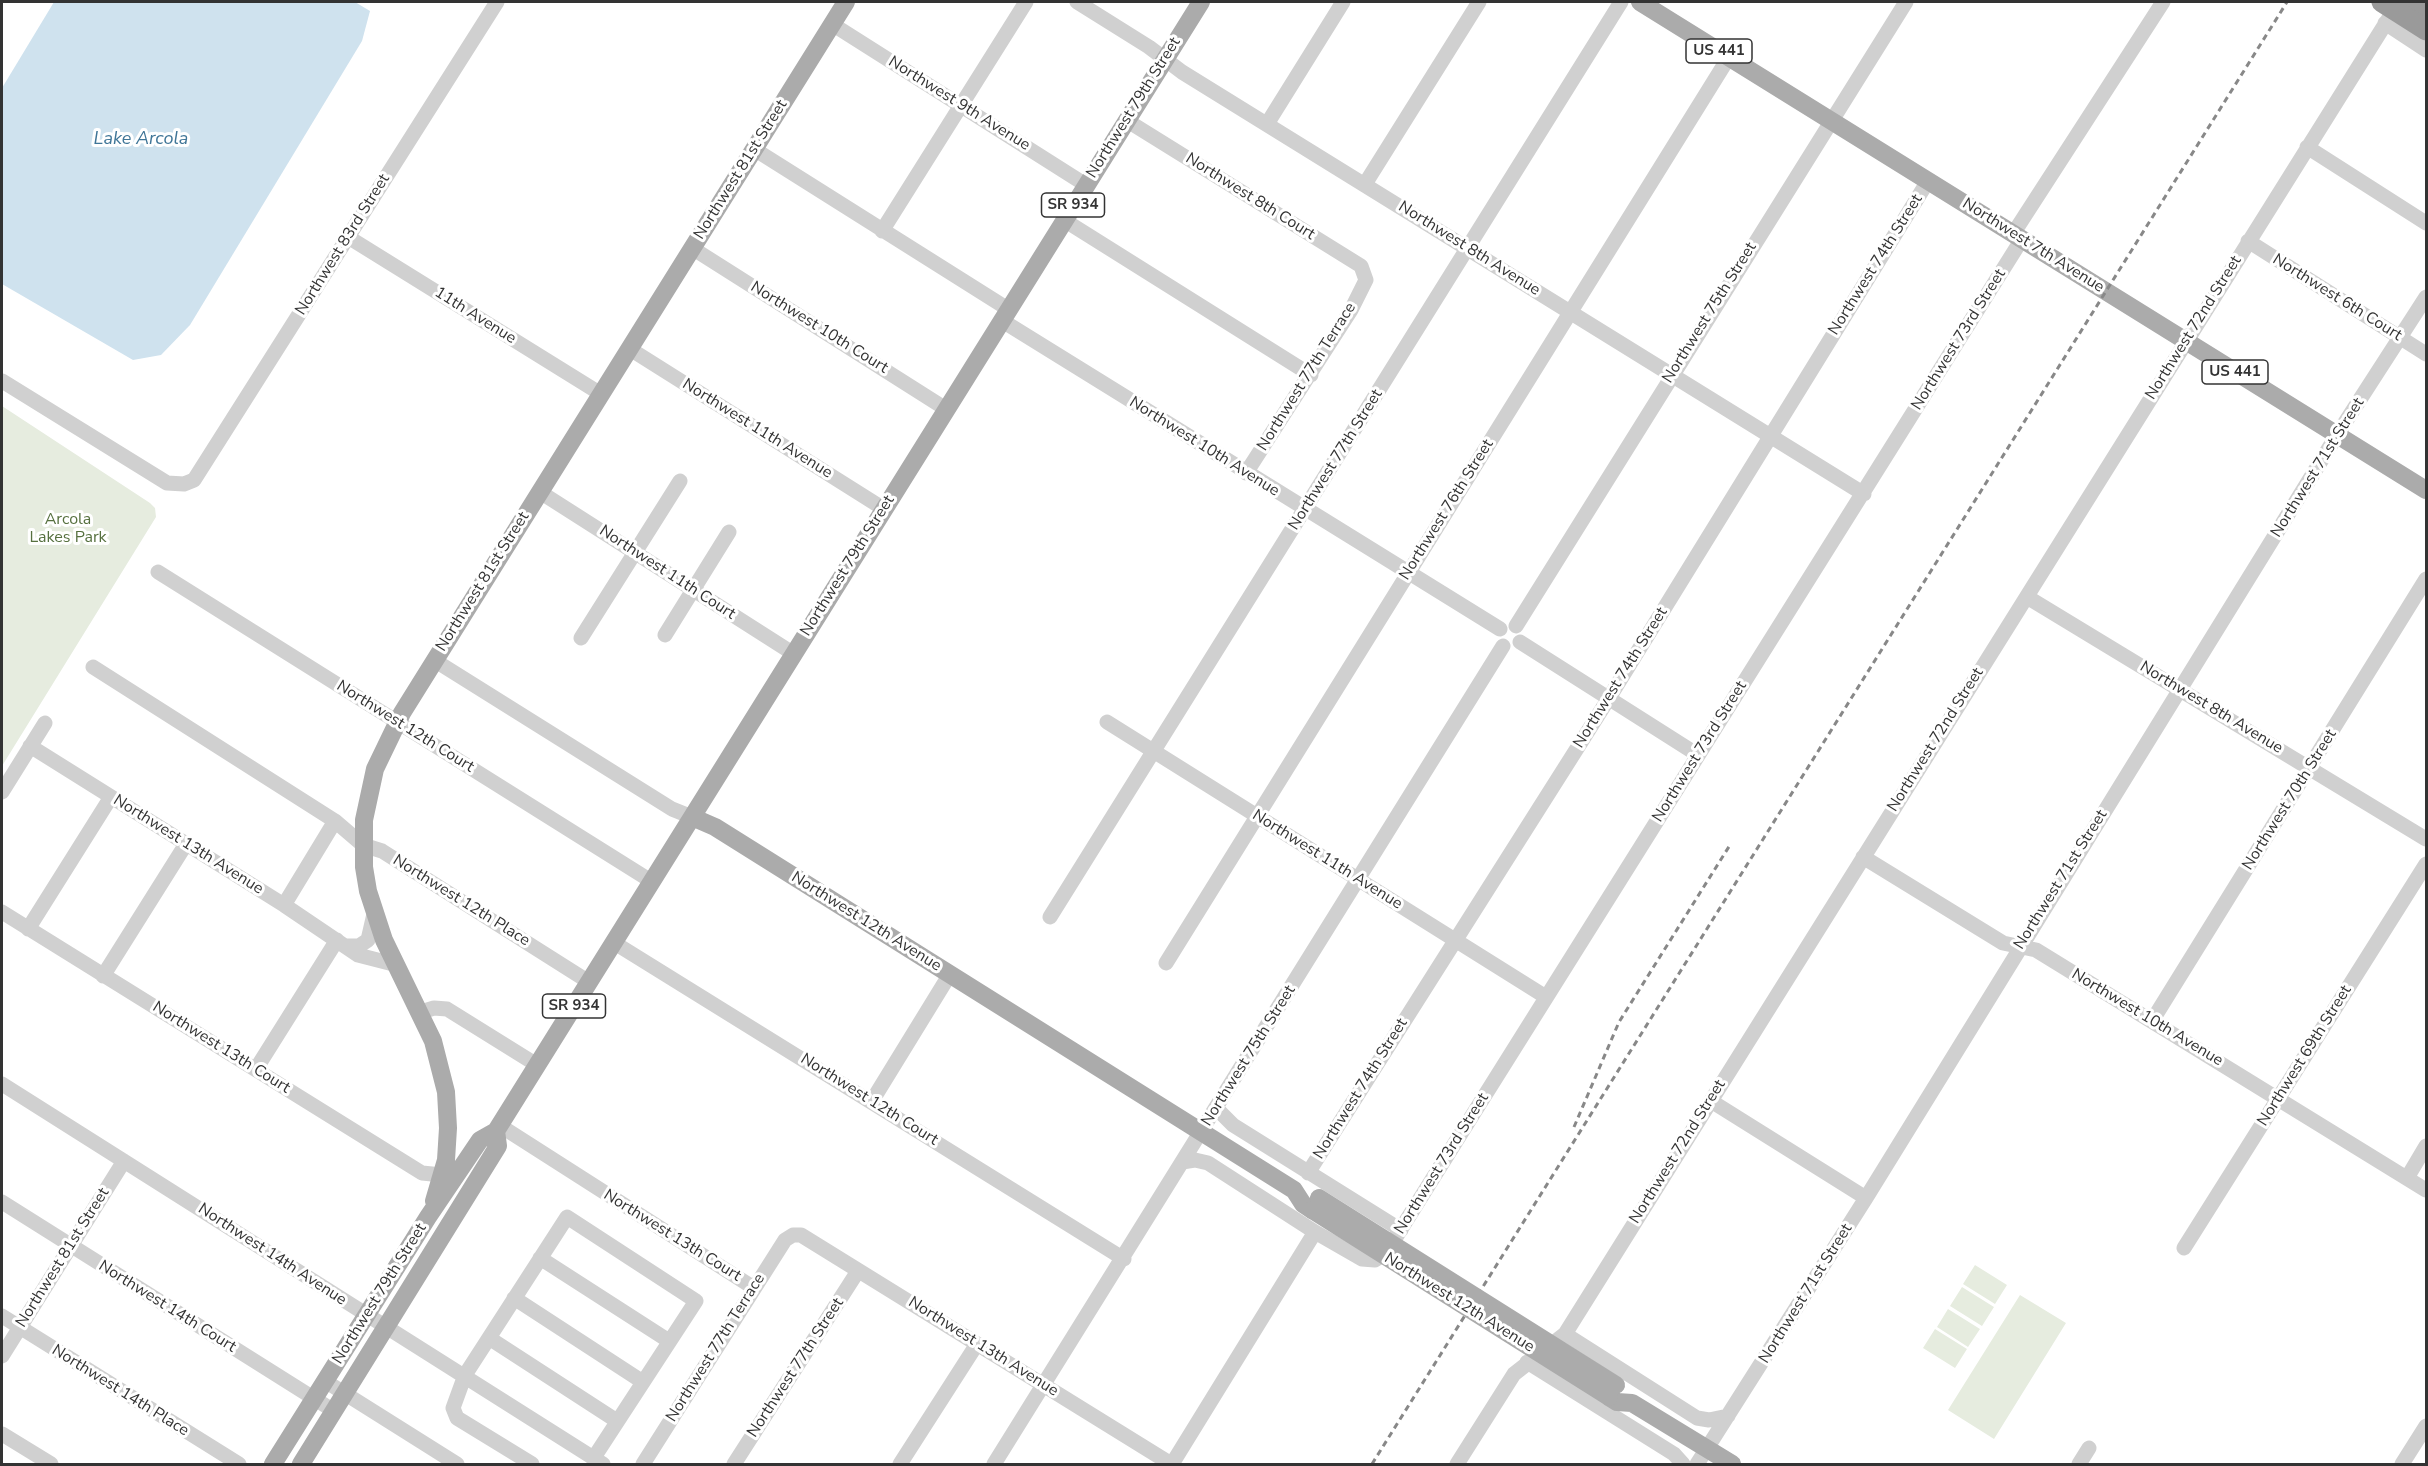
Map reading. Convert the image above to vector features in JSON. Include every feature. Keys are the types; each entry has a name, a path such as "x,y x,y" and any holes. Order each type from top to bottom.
{"highway":[{"path":"2382,2 2427,30"},
{"path":"2405,2 2427,15"}],"main road":[{"name":"Northwest 81st Street","path":"429,1216 442,1175 448,1140 446,1092 438,1055 421,1012 374,914 366,879 363,845 366,806 380,754 434,660 846,2"},
{"name":"Northwest 79th Street","path":"273,1464 429,1216 480,1140 498,1128 1201,2"},
{"name":"Northwest 7th Avenue","path":"1640,2 2427,490"},
{"name":"Northwest 12th Avenue","path":"692,817 715,827 1294,1190 1311,1193 1315,1204 1612,1391 1625,1390 1632,1403 1702,1457 1732,1464"},
{"name":"Northwest 79th Street","path":"301,1464 498,1146 498,1128"}],"street":[{"name":"Northwest 83rd Street","path":"2,381 167,483 184,484 194,480 496,2"},
{"path":"882,231 1026,2"},
{"name":"Northwest 8th Avenue","path":"1077,2 1267,124 1864,494"},
{"path":"1267,124 1343,2"},
{"path":"1365,184 1479,2"},
{"name":"Northwest 77th Street","path":"1050,917 1622,2"},
{"name":"Northwest 75th Street","path":"1516,626 1830,120 1906,2"},
{"name":"Northwest 73rd Street","path":"1375,1260 1386,1253 1401,1230 1864,494 2018,237 2163,2"},
{"name":"Northwest 72nd Street","path":"1457,1464 1509,1381 1527,1362 1565,1334 2399,2"},
{"name":"Northwest 9th Avenue","path":"832,24 1086,185"},
{"path":"2385,24 2427,50"},
{"name":"Northwest 76th Street","path":"1166,963 1729,57"},
{"name":"Northwest 8th Court","path":"1126,120 1361,266 1366,280"},
{"path":"2307,147 2427,223"},
{"name":"Northwest 10th Avenue","path":"754,149 1305,511 1500,629"},
{"name":"Northwest 74th Street","path":"1308,1173 1610,698 1928,181"},
{"path":"1064,220 1311,375"},
{"name":"11th Avenue","path":"348,237 601,394"},
{"name":"Northwest 6th Court","path":"2248,241 2427,354"},
{"name":"Northwest 10th Court","path":"692,248 946,409"},
{"name":"Northwest 77th Terrace","path":"1246,473 1311,375 1351,310 1366,280"},
{"name":"Northwest 71st Street","path":"1702,1457 1866,1198 2020,945 2337,435 2427,297"},
{"name":"Northwest 11th Avenue","path":"630,348 884,509"},
{"path":"581,638 680,481"},
{"name":"Northwest 11th Court","path":"540,492 794,654"},
{"path":"665,635 729,532"},
{"name":"Northwest 12th Court","path":"158,572 651,881"},
{"name":"Northwest 70th Street","path":"2152,1021 2311,769 2427,579"},
{"name":"Northwest 8th Avenue","path":"2026,597 2427,839"},
{"path":"1505,625 1516,626 1521,633 1520,642 1512,648 1503,646 1498,640 1500,629 1505,625"},
{"path":"1520,642 1698,755"},
{"name":"Northwest 75th Street","path":"994,1464 1124,1259 1503,646"},
{"name":"Northwest 12th Avenue","path":"434,660 672,810 692,817"},
{"name":"Northwest 12th Place","path":"93,667 335,821 363,845 382,851 589,982"},
{"name":"Northwest 11th Avenue","path":"1107,722 1546,997"},
{"path":"2,792 45,723"},
{"name":"Northwest 13th Avenue","path":"30,746 284,905 358,955 397,965"},
{"path":"28,928 111,797"},
{"path":"284,905 335,821 350,821 366,806"},
{"path":"103,976 186,844"},
{"name":"Northwest 10th Avenue","path":"1863,857 2003,943 2036,950 2427,1190"},
{"name":"Northwest 69th Street","path":"2184,1248 2427,864"},
{"name":"Northwest 13th Court","path":"2,912 422,1173 442,1175"},
{"path":"256,1069 341,943 359,946 368,940 374,914"},
{"name":"Northwest 12th Court","path":"613,942 1124,1259"},
{"path":"872,1101 950,974"},
{"path":"421,1012 438,1007 447,1009 537,1065"},
{"name":"Northwest 14th Avenue","path":"2,1084 366,1315 465,1375 598,1462"},
{"path":"1711,1101 1866,1198"},
{"name":"Northwest 12th Avenue","path":"1216,1108 1233,1125 1401,1230"},
{"name":"Northwest 13th Court","path":"498,1128 754,1288"},
{"path":"2407,1178 2427,1146"},
{"name":"Northwest 12th Avenue","path":"1182,1162 1196,1160 1208,1163 1315,1232 1362,1259 1375,1260"},
{"name":"Northwest 81st Street","path":"2,1356 124,1161"},
{"name":"Northwest 14th Court","path":"2,1202 334,1411"},
{"path":"532,1464 457,1418 453,1408 465,1375 567,1217 696,1301 617,1421 598,1462"},
{"path":"1172,1464 1315,1232"},
{"name":"Northwest 77th Terrace","path":"643,1464 785,1240 793,1235"},
{"name":"Northwest 13th Avenue","path":"793,1235 801,1235 1172,1464"},
{"path":"540,1258 669,1341"},
{"name":"Northwest 77th Street","path":"734,1464 858,1271"},
{"path":"514,1298 643,1382"},
{"name":"Northwest 14th Place","path":"2,1316 238,1464"},
{"path":"1565,1334 1697,1418 1709,1420 1728,1416"},
{"path":"489,1338 617,1421"},
{"path":"900,1464 977,1344"},
{"name":"Northwest 12th Avenue","path":"1527,1362 1674,1454 1683,1464"},
{"path":"325,1381 457,1464"},
{"path":"2402,1464 2427,1426"},
{"path":"2,1434 51,1464"},
{"path":"2079,1464 2089,1448"}],"green space":[{"name":"Arcola Lakes Park","path":"2,406 150,503 155,508 156,517 2,766"},
{"path":"1975,1265 2007,1285 1995,1304 1963,1284"},
{"path":"1962,1287 1994,1307 1982,1326 1950,1306"},
{"path":"2020,1295 2066,1323 1994,1439 1948,1410"},
{"path":"1948,1309 1980,1329 1968,1347 1937,1327"},
{"path":"1935,1329 1967,1349 1955,1368 1923,1348"}],"water":[{"name":"Lake Arcola","path":"54,2 355,2 370,11 362,41 190,325 161,355 133,360 2,284 2,88"}],"railway":[{"path":"1372,1464 2287,2"},
{"path":"1574,1127 1619,1022 1730,845"}]}
